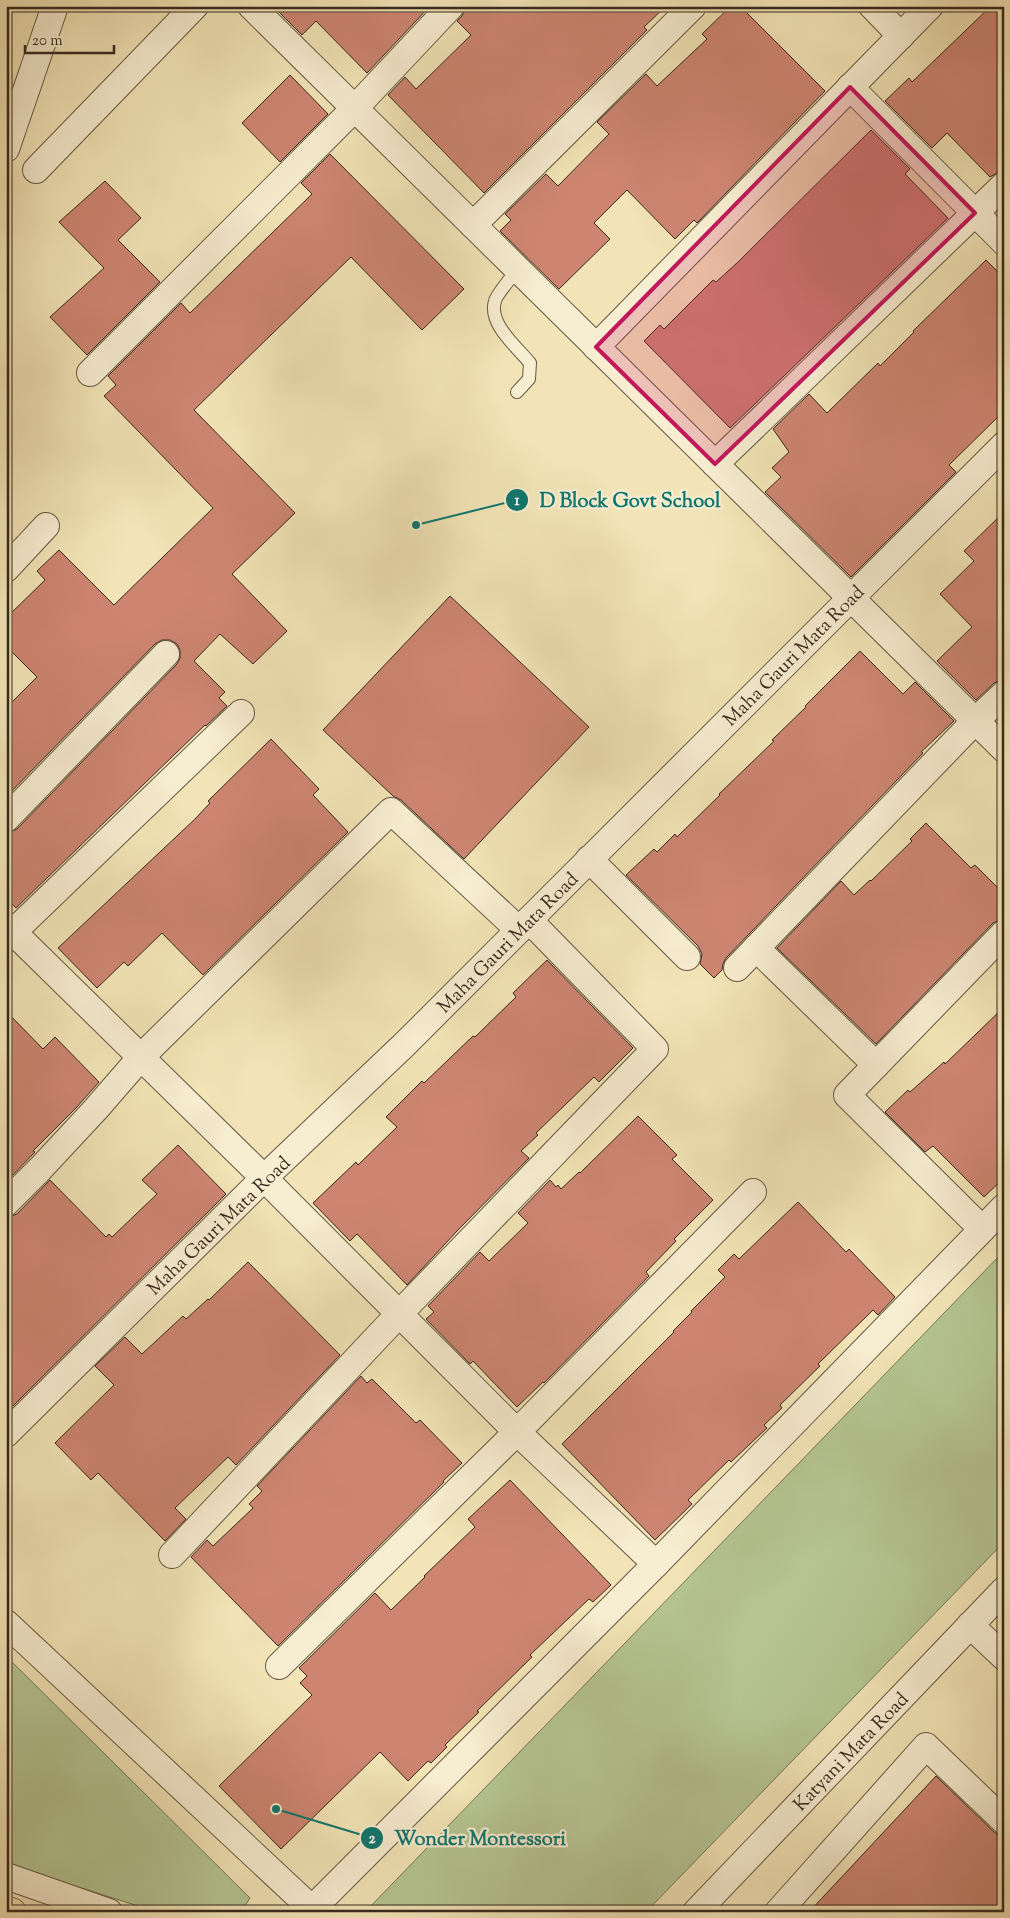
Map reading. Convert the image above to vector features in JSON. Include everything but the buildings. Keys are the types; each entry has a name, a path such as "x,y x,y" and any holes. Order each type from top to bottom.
{"main road":[{"path":"6,1910 12,1912"}],"street":[{"path":"6,149 55,6"},
{"path":"36,170 195,6"},
{"path":"251,6 1004,749"},
{"path":"90,373 355,108 451,6"},
{"path":"473,225 692,6"},
{"path":"872,6 901,36"},
{"path":"596,347 930,6"},
{"path":"850,88 1004,242"},
{"path":"715,464 1004,185"},
{"name":"Maha Gauri Mata Road","path":"6,1434 264,1178 405,1044 850,597 1004,446"},
{"path":"6,569 46,526"},
{"path":"6,819 166,654"},
{"path":"737,968 1004,694"},
{"path":"241,713 9,931 264,1178 517,1432 656,1564"},
{"path":"6,1203 95,1110 140,1056 391,811 524,925 655,1049 172,1555"},
{"path":"589,859 687,957"},
{"path":"982,1229 848,1095 1004,933"},
{"path":"756,948 876,1065"},
{"path":"278,1666 517,1432 753,1192"},
{"path":"6,1623 311,1910 656,1564 1004,1208"},
{"name":"Katyani Mata Road","path":"696,1912 1004,1590"},
{"path":"970,1625 1004,1657"},
{"path":"778,1912 926,1746 1004,1821"},
{"path":"6,1876 109,1912"}],"lane":[{"path":"517,392 529,378 530,363 503,334 495,319 495,301 518,269"}],"highlighted area":[{"path":"850,87 975,213 715,464 596,347"}],"green space":[{"path":"1004,1251 1004,1542 646,1912 365,1912"},
{"path":"6,1656 250,1898 241,1912 157,1912 6,1864"}],"place":[{"name":"D Block Govt School","path":"416,525"},
{"name":"Wonder Montessori","path":"276,1809"}]}
